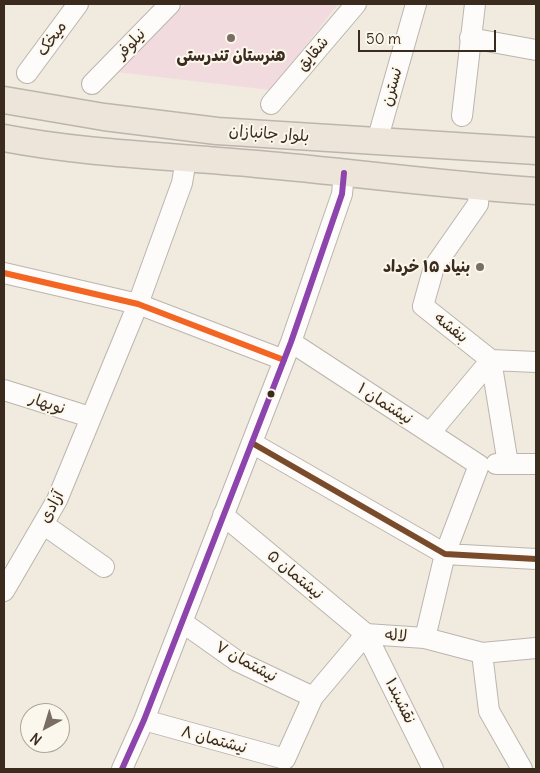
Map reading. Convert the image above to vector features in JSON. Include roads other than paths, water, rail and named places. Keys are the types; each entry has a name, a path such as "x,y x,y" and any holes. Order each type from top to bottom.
{"main road":[{"name":"بلوار جانبازان","path":"4,100 104,117 217,131 536,151"},
{"name":"بلوار جانبازان","path":"4,138 55,146 536,191"}],"street":[{"name":"میخک","path":"26,74 78,4"},
{"name":"نیلوفر","path":"92,84 170,4"},
{"name":"شقایق","path":"271,104 356,4"},
{"name":"نسترن","path":"377,141 416,4"},
{"path":"462,116 475,4"},
{"path":"470,38 536,50"},
{"name":"آزادی","path":"4,591 57,500 138,304 182,183 186,159"},
{"path":"122,769 144,720 287,351 342,194 344,173"},
{"name":"بنفشه","path":"479,187 478,204 434,267 422,306 490,360"},
{"name":"نیشتمان ۱","path":"4,273 138,304 287,351 430,433 479,465"},
{"path":"490,360 536,362"},
{"path":"430,433 490,360"},
{"path":"490,360 508,464"},
{"name":"نوبهار","path":"4,390 90,417"},
{"path":"252,443 445,554 536,559"},
{"path":"479,465 536,464"},
{"name":"لاله","path":"288,764 313,698 366,634 424,638 445,554 479,465"},
{"name":"نیشتمان ۵","path":"223,515 366,634"},
{"path":"44,524 104,567"},
{"name":"نیشتمان ۷","path":"182,622 237,661 313,698"},
{"name":"نقشبند۱","path":"366,634 433,769"},
{"path":"424,638 482,653 536,648"},
{"path":"482,653 489,710 522,769"},
{"name":"نیشتمان ۸","path":"144,720 288,764"}],"place":[{"name":"هنرستان تندرستی","path":"231,38"},
{"name":"بنیاد ۱۵ خرداد","path":"480,267"}]}
